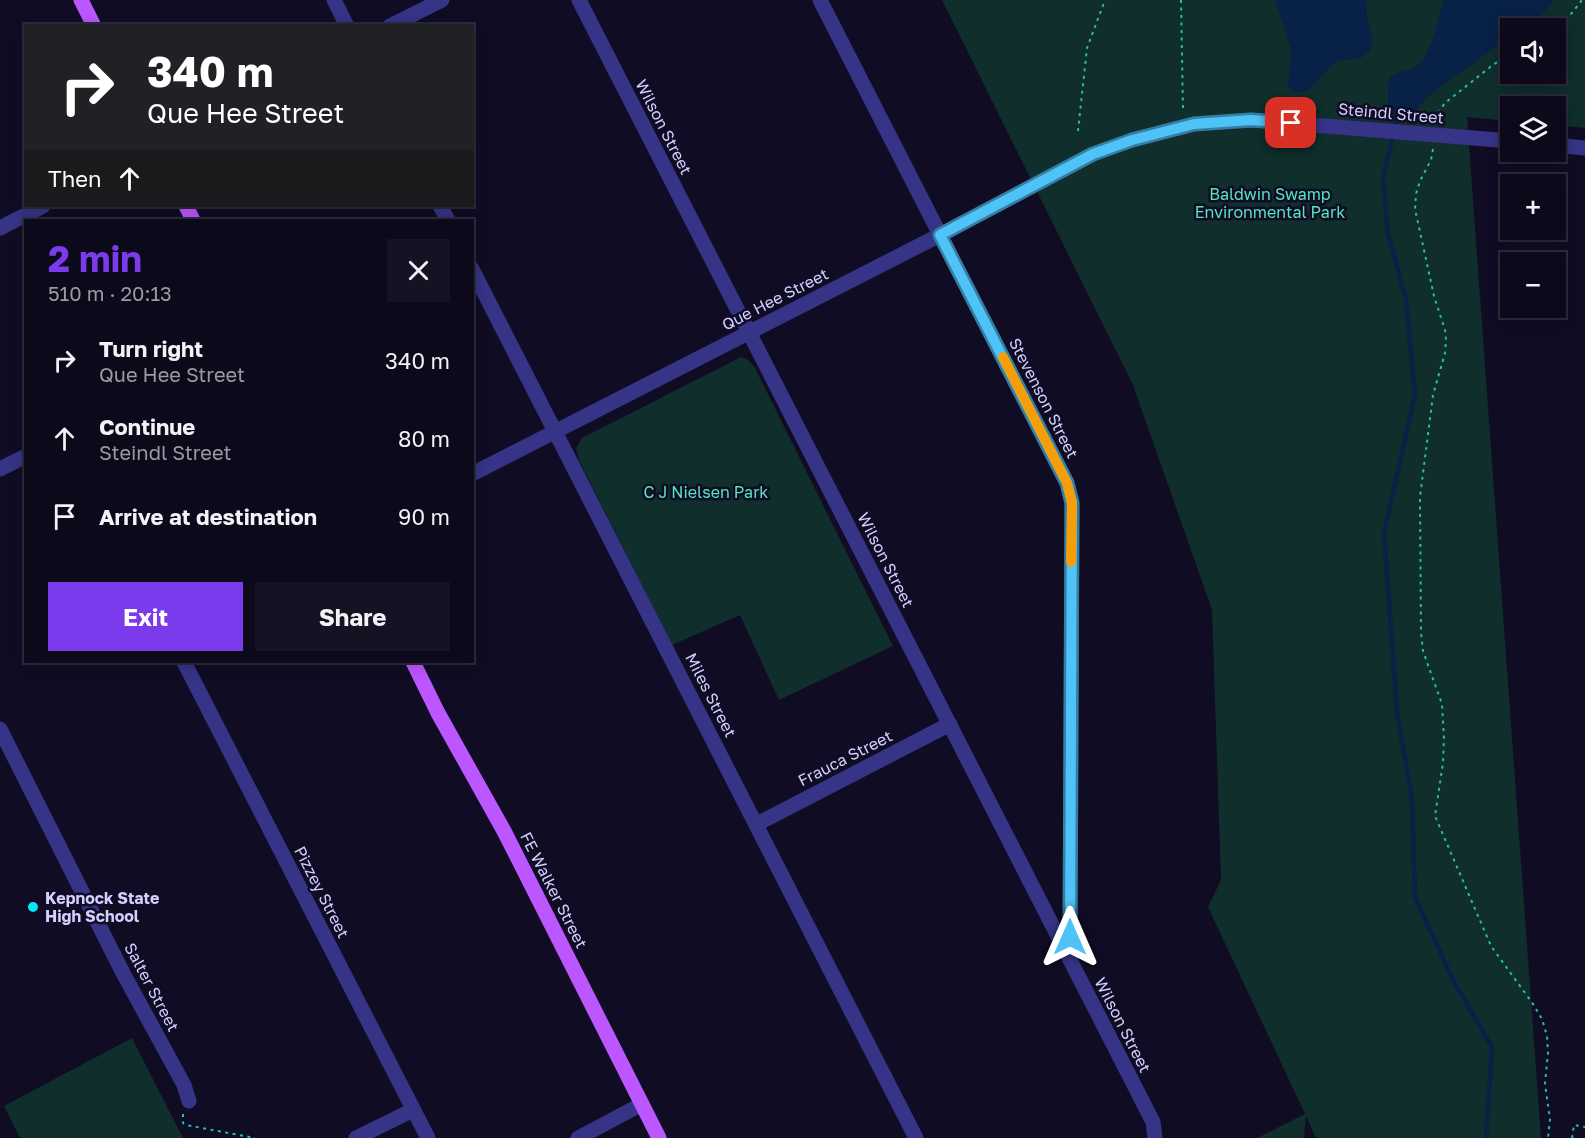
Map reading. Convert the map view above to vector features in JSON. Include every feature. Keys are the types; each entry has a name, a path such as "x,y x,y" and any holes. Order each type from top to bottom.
{"main road":[{"path":"81,0 93,24"},
{"name":"FE Walker Street","path":"413,663 438,713 504,831 659,1138"}],"street":[{"path":"334,0 346,24"},
{"path":"394,24 442,0"},
{"name":"Wilson Street","path":"579,0 1153,1122 1155,1138"},
{"name":"Stevenson Street","path":"820,0 1070,492 1072,503 1070,960"},
{"name":"Steindl Street","path":"1093,154 1132,140 1194,124 1251,120 1500,140"},
{"path":"1566,146 1585,148"},
{"name":"Que Hee Street","path":"474,473 940,235 1093,154"},
{"path":"0,228 41,207"},
{"name":"Miles Street","path":"474,272 916,1138"},
{"path":"0,469 24,457"},
{"name":"Pizzey Street","path":"185,663 428,1138"},
{"name":"Frauca Street","path":"757,824 950,724"},
{"name":"Salter Street","path":"0,729 123,973 184,1085 189,1101"},
{"path":"578,1138 642,1104"},
{"path":"356,1138 413,1110"}],"path":[{"path":"1078,131 1087,48 1105,0"},
{"path":"1181,0 1183,110"},
{"path":"1566,19 1582,0"},
{"path":"1436,121 1445,103 1500,61"},
{"path":"1434,149 1420,181 1415,209 1446,340 1445,353 1433,395 1420,497 1420,633 1423,651 1442,704 1444,738 1443,763 1435,816 1491,946 1542,1019 1547,1036 1548,1052 1545,1084 1550,1119 1548,1138"},
{"path":"189,1101 183,1114 183,1123 186,1125 255,1138"},
{"path":"1572,1138 1574,1125 1585,1126"}],"green space":[{"name":"Baldwin Swamp Environmental Park","path":"942,0 1585,0 1585,128 1566,126 1566,96 1500,96 1500,120 1467,117 1541,1138 1316,1138 1306,1116 1304,1138 1257,1138 1305,1114 1208,907 1221,880 1212,610 1133,385"},
{"name":"C J Nielsen Park","path":"741,357 747,359 755,368 893,646 779,700 740,615 672,645 579,460 576,448 582,438"},
{"path":"132,1038 183,1138 22,1138 19,1136 4,1106"}],"water":[{"path":"1275,0 1366,0 1373,40 1370,51 1361,58 1336,61 1308,91 1293,92 1288,86 1291,50"},
{"path":"1443,0 1554,0 1536,18 1500,18 1500,43 1431,94 1409,116 1386,114 1389,79 1397,73 1411,70 1422,60 1434,35"}],"waterway":[{"path":"1398,115 1383,177 1388,234 1406,299 1415,394 1384,533 1397,712 1412,799 1415,897 1452,978 1492,1047 1486,1138"}],"slow traffic":[{"path":"1003,357 1070,492 1072,503 1071,562"}],"place":[{"name":"Kepnock State High School","path":"33,907"}],"route":[{"path":"1070,937 1072,503 1070,492 940,235 1093,154 1132,140 1194,124 1251,120 1291,123"}]}
